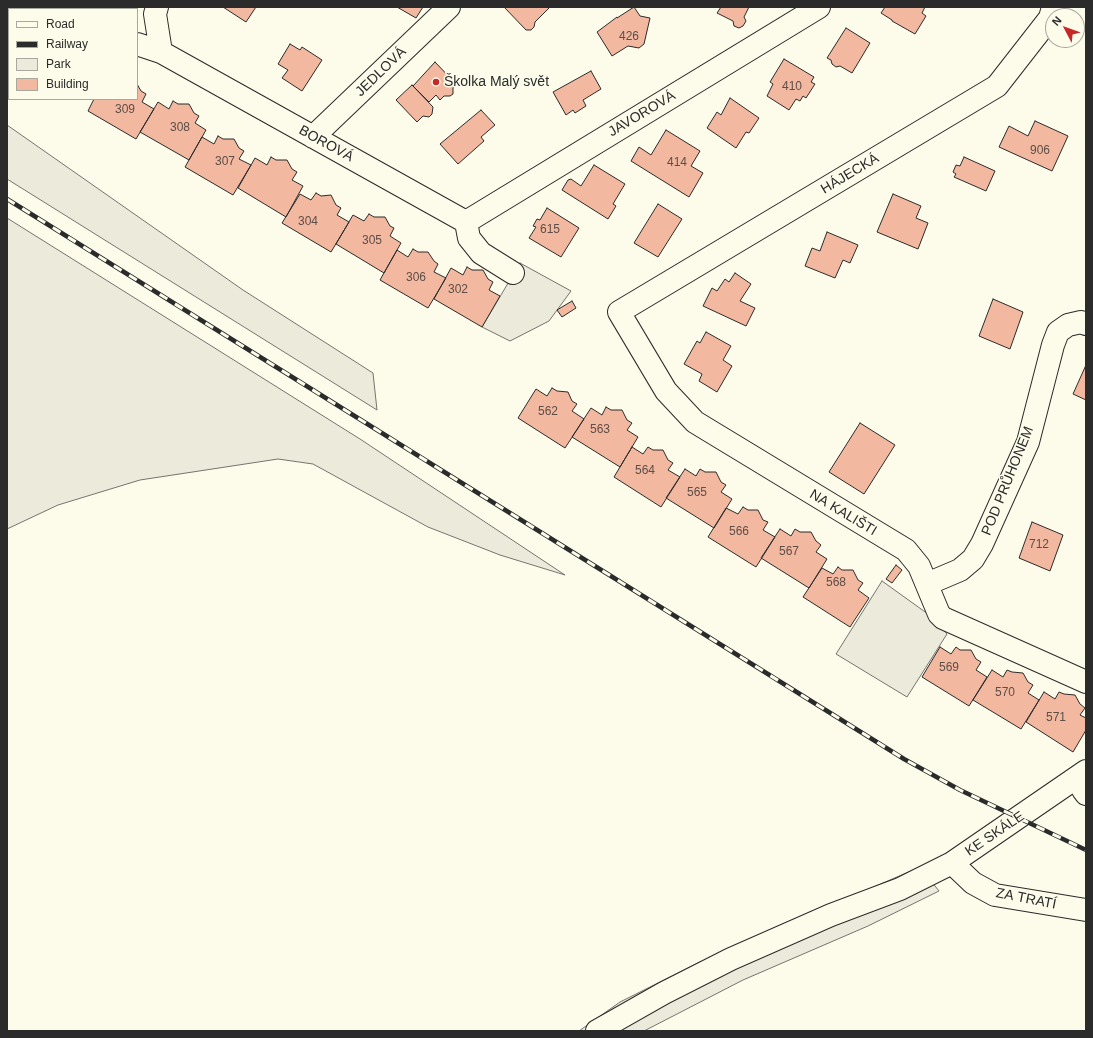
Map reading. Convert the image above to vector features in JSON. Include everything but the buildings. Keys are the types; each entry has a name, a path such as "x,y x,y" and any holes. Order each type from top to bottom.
{"street":[{"path":"157,7 155,14 162,52"},
{"name":"JEDLOVÁ","path":"313,137 449,7"},
{"name":"JAVOROVÁ","path":"466,222 819,7"},
{"name":"HÁJECKÁ","path":"619,312 997,86 1050,18 1053,7"},
{"name":"BOROVÁ","path":"138,44 162,52 466,222"},
{"path":"466,222 469,238 481,253 513,273"},
{"name":"NA KALIŠTI","path":"619,312 666,391 695,422 906,550 919,566 939,614 943,618 1086,682"},
{"name":"POD PRŮHONEM","path":"927,584 960,570 973,559 982,544 1028,442 1053,345 1058,332 1068,325 1081,322 1086,324"},
{"name":"KE SKÁLE","path":"597,1031 664,993 731,959 831,915 900,889 952,863 1084,780"},
{"name":"ZA TRATÍ","path":"952,863 973,883 996,895 1086,910"}],"green space":[{"path":"7,125 243,290 373,373 377,410 7,179"},
{"path":"7,218 360,439 565,575 500,555 428,527 313,464 278,459 140,480 58,505 7,529"},
{"path":"920,867 939,891 868,926 743,980 644,1031 579,1031 620,1002 700,962"}],"shaded area":[{"path":"520,263 571,291 549,321 510,341 482,327"},
{"path":"882,581 928,614 947,634 907,697 836,654"}],"railway":[{"path":"7,199 904,759 960,790 1086,850"}],"place":[{"name":"Školka Malý svět","path":"436,82"}]}
